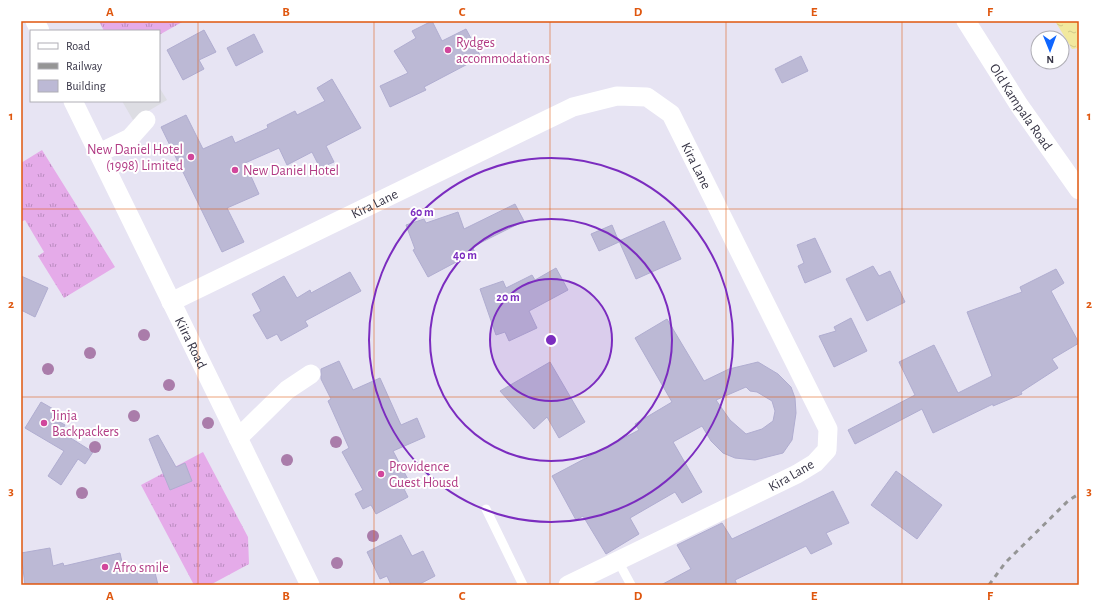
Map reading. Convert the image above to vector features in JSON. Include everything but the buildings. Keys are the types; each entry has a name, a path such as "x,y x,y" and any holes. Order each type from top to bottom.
{"street":[{"path":"35,21 40,30"},
{"name":"Old Kampala Road","path":"966,21 1019,105 1079,190"},
{"name":"Kira Lane","path":"171,302 573,107 617,96 647,97 671,114 828,429 827,450 815,463 797,474 568,585"},
{"name":"Kiira Road","path":"73,102 310,585"},
{"path":"98,154 130,138 146,120"},
{"path":"238,438 287,390 311,374"}],"lane":[{"path":"486,509 523,585"},
{"path":"618,561 631,585"}],"green space":[{"path":"99,21 184,21 160,34 160,30 104,30"},
{"path":"42,150 115,267 64,298 38,256 44,252 25,220 21,222 21,163"},
{"path":"203,452 248,537 249,564 210,585 194,585 141,485"}],"shaded area":[{"path":"160,89 167,100 133,120 123,102 160,102"}],"water":[{"path":"1055,21 1079,21 1079,48 1072,49 1070,46 1070,30 1060,30"}],"railway":[{"path":"989,585 1005,563 1069,500 1079,494"}],"place":[{"name":"Rydges accommodations","path":"448,50"},
{"name":"New Daniel Hotel (1998) Limited","path":"191,157"},
{"name":"New Daniel Hotel","path":"235,170"},
{"name":"Jinja Backpackers","path":"44,423"},
{"name":"Providence Guest Housd","path":"381,474"},
{"name":"Afro smile","path":"105,567"}]}
